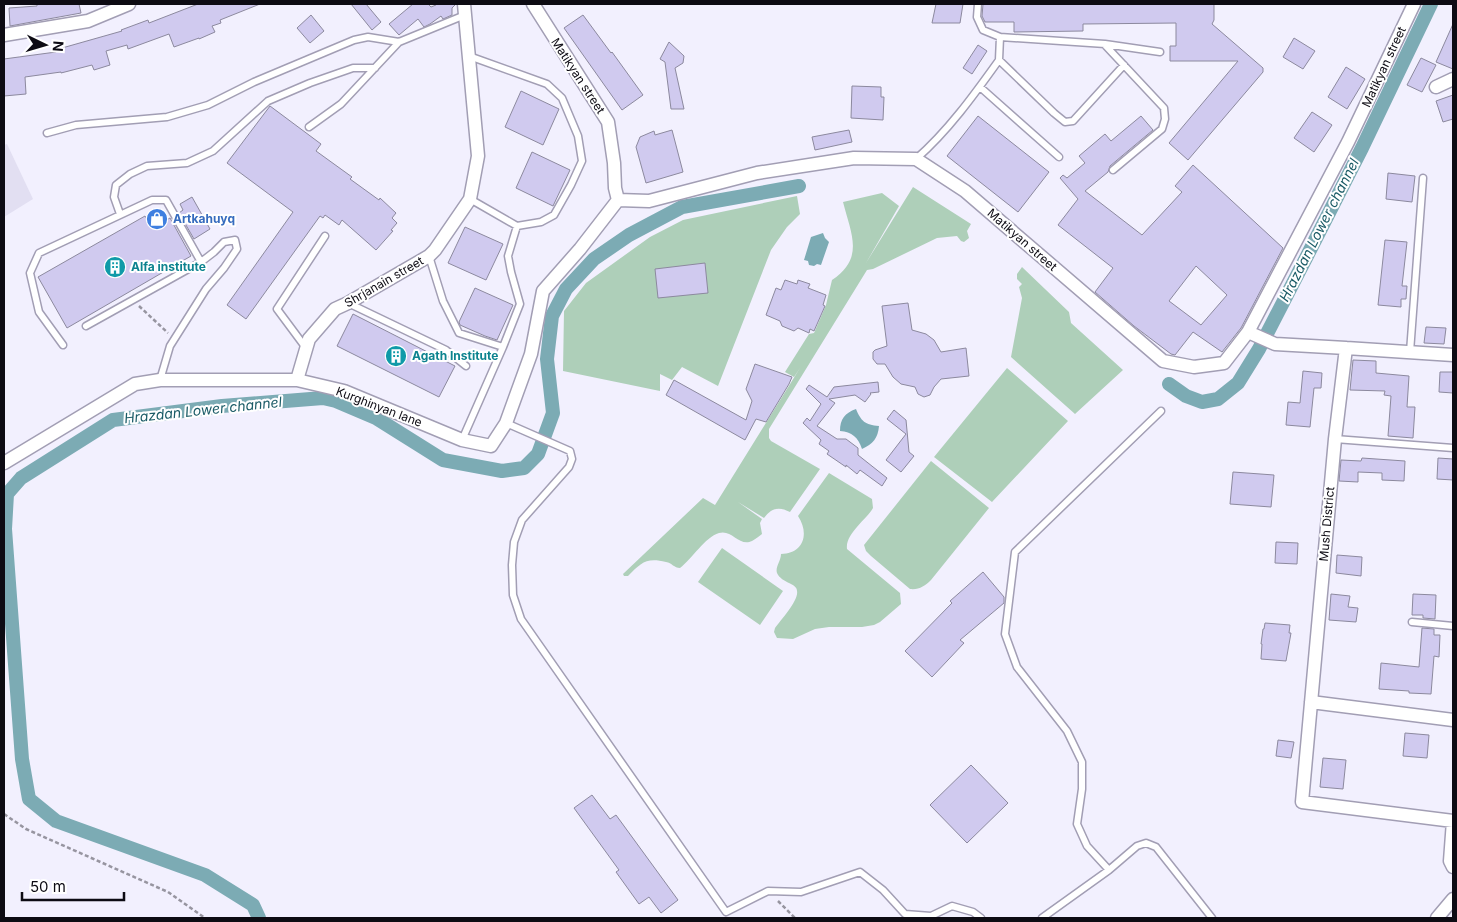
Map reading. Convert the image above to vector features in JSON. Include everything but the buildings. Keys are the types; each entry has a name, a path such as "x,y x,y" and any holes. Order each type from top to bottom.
{"street":[{"path":"4,35 88,20 129,4"},
{"name":"Matikyan street","path":"533,4 608,122 618,200"},
{"name":"Matikyan street","path":"916,159 965,191 1163,361 1194,367 1224,364 1248,332 1348,142 1414,4"},
{"name":"Shrjanain street","path":"297,380 309,339 335,309 429,256 470,199 478,156 465,9"},
{"path":"1436,87 1453,79"},
{"path":"618,200 649,201 757,173 854,158 916,159"},
{"name":"Kurghinyan lane","path":"4,463 135,384 160,380 297,380 344,392 462,440 491,446 506,423 531,354 543,291 580,249 618,200"},
{"path":"1248,332 1275,344 1453,356"},
{"name":"Mush District","path":"1346,348 1335,439 1302,802 1453,821 1450,862 1453,867"},
{"path":"1311,702 1453,720"},
{"path":"1437,918 1453,899"}],"lane":[{"path":"978,4 977,17 983,30 1000,37 1105,44 1160,52"},
{"path":"309,127 341,104 399,42 465,9"},
{"path":"46,133 76,126 166,117 208,106 254,82 354,40 368,37 399,42"},
{"path":"916,159 932,145 980,87 998,60 1000,37"},
{"path":"1105,44 1164,108 1165,120 1162,129 1113,170"},
{"path":"469,56 547,84 562,98 578,136 582,162 554,215 541,222 517,226 470,199"},
{"path":"998,60 1065,122 1072,121 1124,65"},
{"path":"120,214 114,197 116,185 130,174 148,166 186,163 213,151 268,101 310,83 354,68 375,68"},
{"path":"980,87 1059,157"},
{"path":"1410,352 1423,178"},
{"path":"63,345 39,312 30,273 39,253 152,200 166,200 201,262"},
{"path":"462,440 520,304 508,256 517,226"},
{"path":"306,349 277,309 326,236"},
{"path":"86,326 201,262 224,242 235,240 237,249 206,289 170,346 160,380"},
{"path":"429,256 443,301 459,333 503,347"},
{"path":"348,303 446,350 466,366"},
{"path":"1109,870 1087,846 1077,824 1082,789 1082,762 1067,731 1017,667 1006,634 1015,552 1161,411"},
{"path":"506,423 560,445 570,451 572,459 568,467 522,520 514,542 512,565 513,596 521,619 726,912 768,890 801,892 860,872 882,890 905,914 931,916 952,906 973,912 981,918"},
{"path":"1335,439 1453,448"},
{"path":"1412,622 1453,626"},
{"path":"1042,918 1109,870 1137,846 1146,843 1156,847 1212,918"}],"path":[{"path":"132,300 175,339"},
{"path":"4,814 26,830 168,892 205,918"},
{"path":"768,890 795,918"}],"shaded area":[{"path":"7,144 33,199 4,217 4,145"}],"green space":[{"path":"913,187 971,224 967,231 969,238 964,242 957,236 937,238 873,269 867,270 769,429 771,441 820,469 790,512 776,509 769,512 764,518 738,502 762,519 760,523 762,534 752,541 743,542 728,533 719,533 704,543 680,568 670,563 653,560 644,562 628,576 624,576 623,574 703,498 715,505 800,368 794,377 785,372 809,334 814,333 826,305 832,280 849,263 852,254 852,235 843,202 882,193 899,206 866,263"},
{"path":"797,196 800,214 787,227 771,250 718,386 682,367 672,380 660,374 660,391 563,371 564,311 586,283 650,237 683,220"},
{"path":"1022,267 1069,312 1071,323 1123,370 1075,414 1011,357 1022,298 1019,287 1022,284 1017,279 1017,274"},
{"path":"1007,368 1068,421 992,502 934,457"},
{"path":"931,461 989,508 931,580 922,587 910,589 871,556 866,551 864,545"},
{"path":"829,473 872,499 873,508 849,538 847,549 900,593 901,604 874,625 829,627 815,629 793,639 777,638 774,632 775,628 789,610 797,595 796,587 782,579 777,573 781,554 795,551 802,542 804,530 798,516"},
{"path":"722,548 783,591 760,625 698,582"}],"water":[{"path":"823,233 829,242 821,265 809,265 808,261 804,260 811,237"},
{"path":"856,409 864,422 879,426 874,440 862,449 859,441 854,436 840,431 844,417"}],"waterway":[{"name":"Hrazdan Lower channel","path":"1169,384 1186,396 1202,402 1218,399 1238,383 1259,349 1362,148 1431,4"},
{"name":"Hrazdan Lower channel","path":"259,918 253,905 205,875 56,821 29,799 22,759 5,529 7,494 21,478 113,420 222,406 323,398 336,401 376,418 443,460 502,471 524,468 538,454 553,413 547,359 552,316 566,289 594,259 629,235 682,207 799,186"}],"place":[{"name":"Artkahuyq","path":"157,219"},
{"name":"Alfa institute","path":"115,267"},
{"name":"Agath Institute","path":"396,356"}]}
